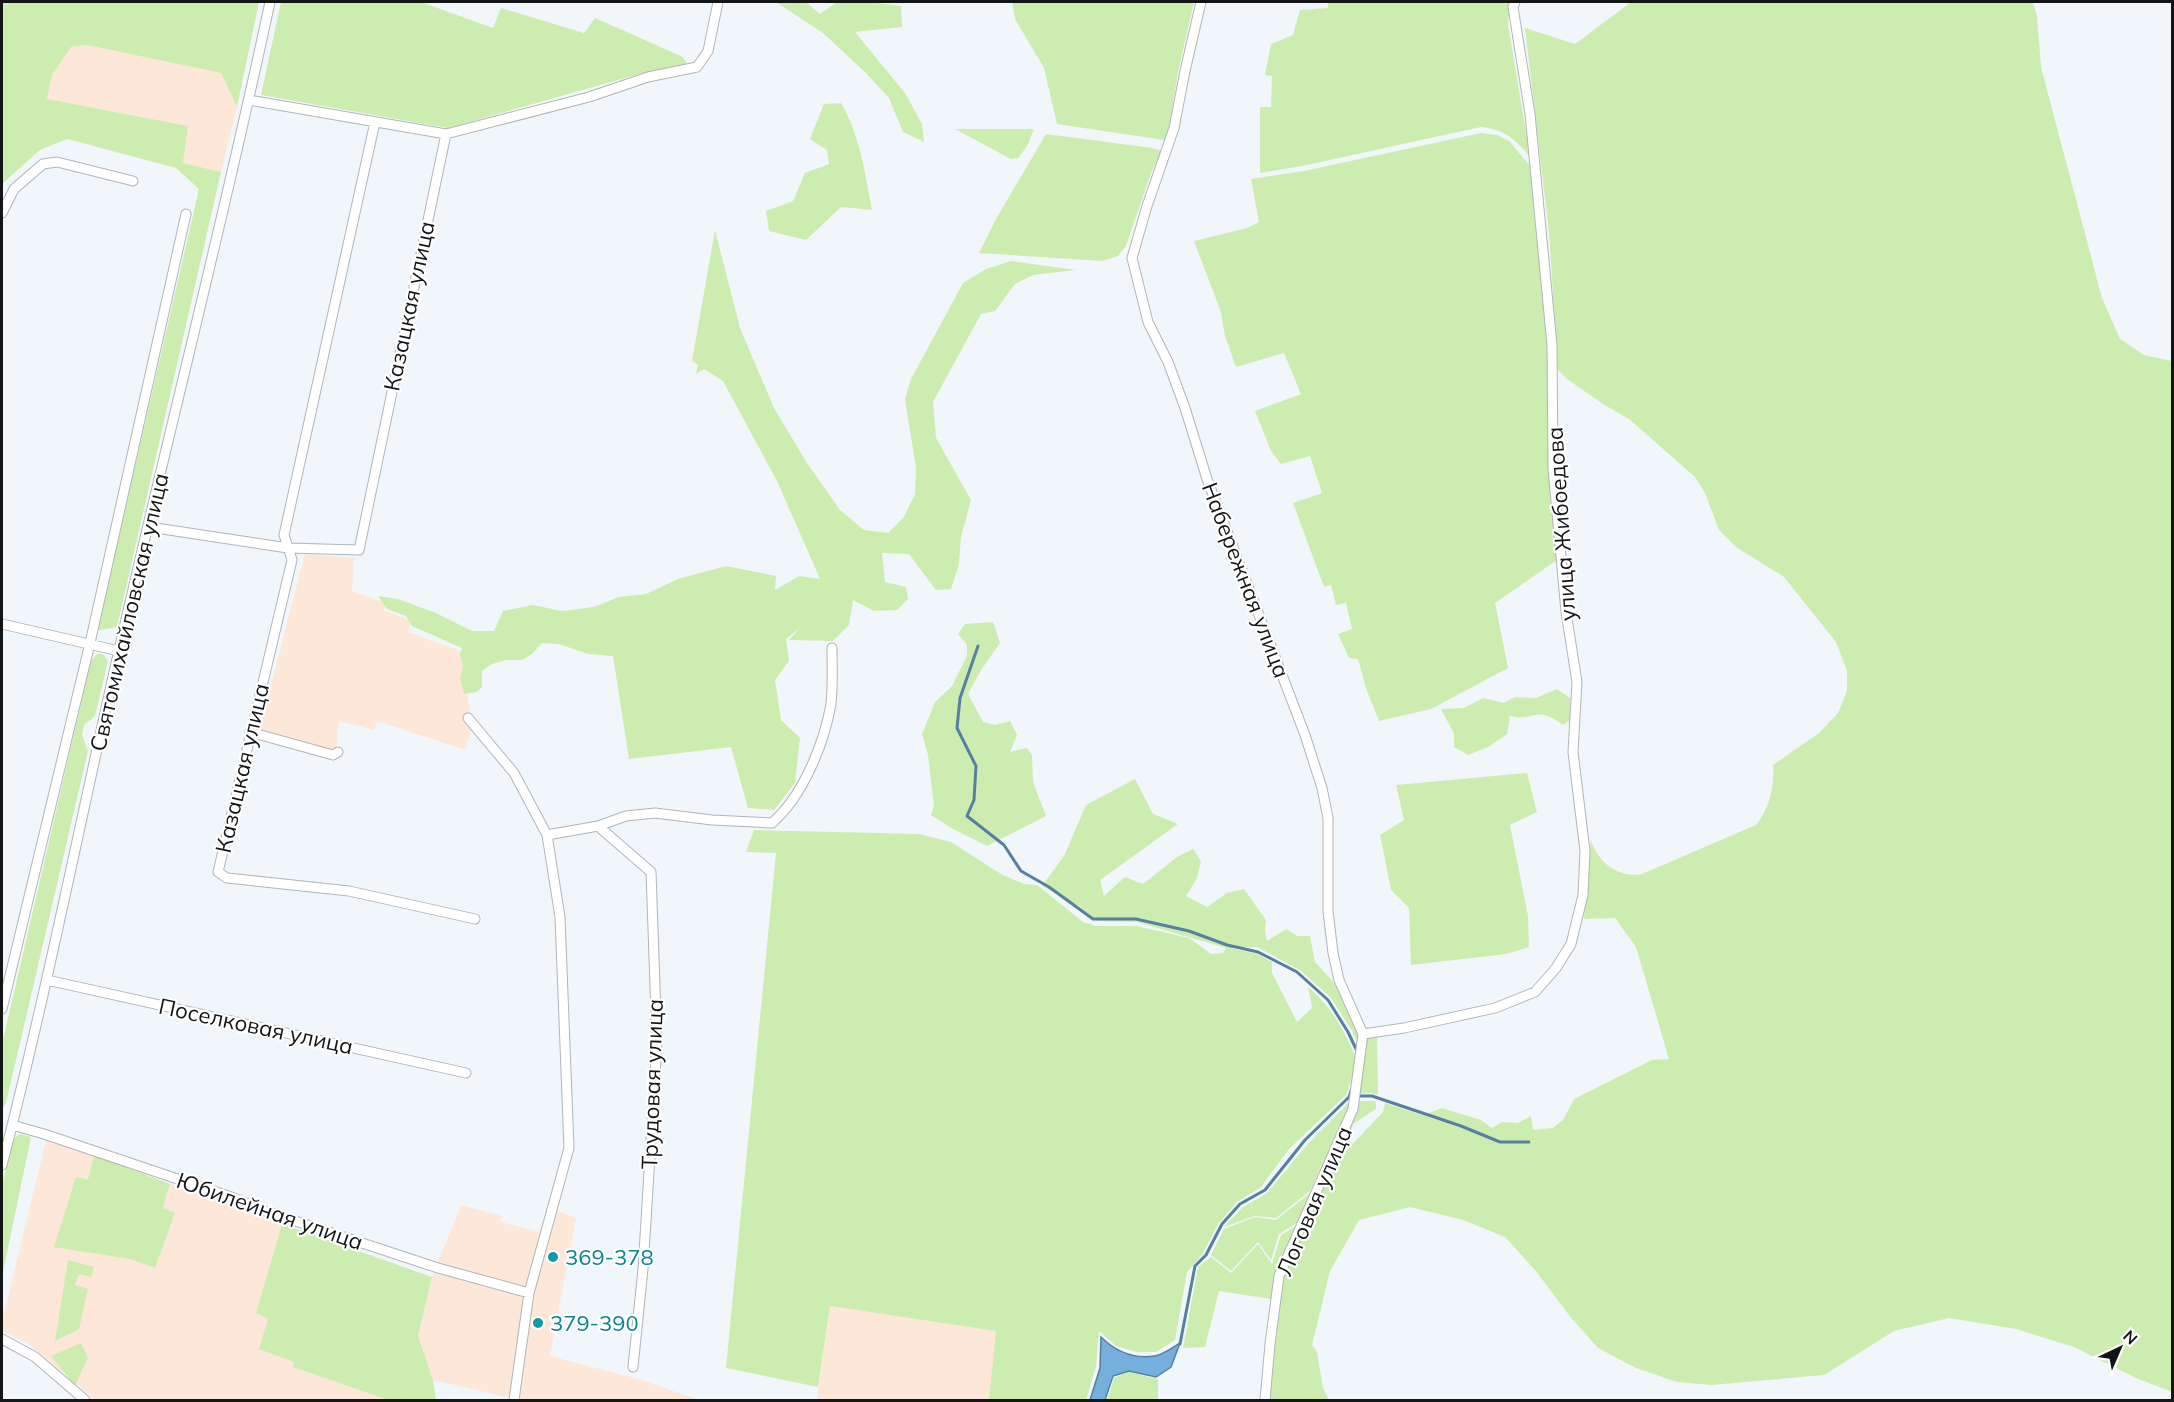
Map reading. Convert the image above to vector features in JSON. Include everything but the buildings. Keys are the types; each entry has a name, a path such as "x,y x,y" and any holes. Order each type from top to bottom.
{"street":[{"name":"Святомихайловская улица","path":"2,1165 47,980 118,651 149,527 270,2"},
{"path":"249,100 446,134 589,96 648,77 697,67 708,51 718,2"},
{"name":"Набережная улица","path":"1201,2 1174,128 1132,258 1148,322 1168,363 1185,408 1207,479 1305,735 1322,788 1328,819 1328,911 1333,953 1339,980 1362,1038"},
{"name":"улица Жибоедова","path":"1362,1038 1495,1008 1535,992 1556,968 1571,944 1583,895 1585,851 1573,752 1577,682 1566,612 1553,468 1552,345 1530,114 1513,7 1515,2"},
{"name":"Казацкая улица","path":"375,122 284,535 292,561 218,872 227,878 350,891 475,918"},
{"name":"Казацкая улица","path":"149,527 288,548 359,550 446,134"},
{"path":"2,213 14,189 43,164 57,162 133,181"},
{"name":"Святомихайловская улица","path":"2,1008 90,643 186,214"},
{"path":"2,624 118,651"},
{"path":"547,835 598,825 626,816 655,813 712,820 772,823 781,815 803,783 818,751 831,703 832,648"},
{"path":"468,718 514,773 547,835 560,917 569,1148 529,1293 514,1401"},
{"path":"250,732 333,755 338,752"},
{"name":"Трудовая улица","path":"598,825 651,872 657,1043 643,1269 633,1367"},
{"name":"Поселковая улица","path":"47,980 465,1072"},
{"name":"Логовая улица","path":"1265,1401 1279,1276 1353,1109 1362,1038"},
{"name":"Юбилейная улица","path":"12,1125 438,1268 529,1293"},
{"path":"2,1339 35,1357 85,1401"}],"shaded area":[{"path":"87,45 221,73 237,107 221,172 183,163 188,126 47,99 52,75 71,47"},
{"path":"305,554 354,558 352,591 386,603 384,610 411,621 408,632 466,653 466,689 473,726 465,750 377,721 374,730 339,721 336,751 331,753 259,731"},
{"path":"46,1141 94,1155 88,1179 76,1177 130,1259 155,1268 175,1213 163,1208 170,1184 282,1224 256,1313 268,1319 294,1362 293,1367 388,1400 96,1400 26,1342 2,1331 2,1322"},
{"path":"461,1205 502,1216 501,1222 540,1232 547,1207 576,1218 550,1356 642,1380 699,1400 512,1400 433,1380 418,1336 432,1277"},
{"path":"830,1306 996,1331 990,1400 817,1400"}],"green space":[{"path":"2,2 259,2 237,107 221,73 87,45 71,47 52,75 47,99 188,126 183,163 221,172 117,627 94,631 119,537 199,189 176,168 67,139 40,150 2,184"},
{"path":"281,2 421,2 493,28 501,8 584,33 595,18 683,57 687,64 639,74 448,128 261,95"},
{"path":"776,2 806,2 820,14 837,2 870,2 901,6 902,27 855,32 905,93 922,124 924,142 903,132 889,98 865,72 823,33"},
{"path":"1012,2 1194,2 1178,72 1169,128 1164,140 1057,124 1044,68 1015,19"},
{"path":"1328,2 1510,2 1508,24 1530,156 1514,140 1503,133 1481,127 1260,173 1260,107 1271,107 1272,76 1265,75 1271,44 1293,35 1300,10 1328,8"},
{"path":"1631,2 2033,2 2037,16 2041,67 2102,298 2120,339 2144,355 2172,361 2172,1392 2136,1378 2074,1347 2016,1329 1949,1318 1894,1331 1824,1375 1711,1385 1677,1382 1636,1368 1598,1348 1572,1319 1535,1270 1505,1237 1463,1220 1410,1207 1359,1220 1330,1271 1312,1345 1317,1352 1323,1388 1329,1400 1268,1400 1277,1320 1280,1312 1282,1276 1330,1168 1383,1112 1385,1103 1460,1127 1499,1143 1530,1142 1533,1141 1501,1141 1463,1125 1426,1114 1442,1108 1481,1120 1492,1128 1502,1122 1518,1123 1531,1116 1533,1130 1553,1128 1563,1120 1574,1099 1652,1060 1669,1059 1636,947 1615,918 1584,919 1591,840 1599,856 1610,867 1633,875 1642,874 1756,825 1770,797 1773,765 1819,733 1838,713 1847,691 1847,671 1836,642 1784,577 1736,547 1719,530 1705,493 1695,477 1629,419 1603,404 1558,370 1549,232 1525,28 1575,44"},
{"path":"841,103 857,141 872,210 841,207 806,240 769,231 766,211 793,201 805,173 829,164 827,150 810,139 824,104"},
{"path":"955,129 1034,129 1027,146 1018,158 1011,159"},
{"path":"1481,133 1497,135 1509,141 1532,168 1549,354 1549,469 1557,560 1495,603 1508,668 1431,709 1379,721 1358,659 1349,658 1338,634 1352,629 1346,603 1336,605 1331,585 1324,587 1293,503 1322,493 1310,456 1281,464 1271,451 1255,411 1301,394 1284,353 1236,367 1225,336 1221,312 1194,241 1247,228 1259,222 1251,179 1304,171"},
{"path":"1046,134 1162,151 1151,173 1126,246 1118,256 1103,261 979,253 996,219"},
{"path":"715,230 740,328 774,408 807,463 840,510 864,530 888,533 904,517 915,494 916,468 905,399 911,379 963,283 986,269 1011,261 1076,270 1033,275 1015,284 995,311 981,314 933,402 936,438 971,500 961,537 959,564 951,589 936,590 909,554 882,553 885,582 906,587 908,599 897,610 874,611 853,600 849,625 833,641 789,640 800,628 786,639 789,661 775,680 781,720 800,738 795,783 774,810 748,808 731,747 629,759 613,656 588,654 559,644 542,643 532,654 522,660 506,660 492,664 482,671 482,687 477,692 464,694 460,678 463,667 460,654 462,648 412,626 406,616 387,609 378,596 398,599 436,613 472,631 494,631 503,611 533,605 562,611 594,607 619,597 646,594 678,579 726,566 776,576 775,590 799,576 820,579 777,481 723,381 704,369 696,374 698,365 692,361"},
{"path":"993,622 1000,643 968,694 983,722 995,725 1010,721 1017,735 1010,752 1027,748 1032,755 1033,782 1046,816 987,846 931,815 934,806 928,755 922,734 935,702 952,686 967,656 967,645 958,634 965,624"},
{"path":"97,654 103,654 108,661 95,716 84,725 82,735 88,751 6,1103 2,1111 2,1044 91,661"},
{"path":"1557,689 1570,698 1570,720 1563,725 1547,716 1510,716 1507,734 1488,747 1468,755 1454,747 1454,734 1441,709 1464,708 1483,698 1504,703 1515,697 1536,698"},
{"path":"1527,773 1537,812 1510,825 1528,916 1529,947 1506,954 1411,965 1409,908 1391,890 1380,835 1404,820 1396,785"},
{"path":"1135,779 1153,814 1178,824 1100,880 1104,896 1125,877 1143,884 1177,857 1193,849 1201,861 1197,878 1186,896 1207,907 1227,893 1244,889 1266,920 1267,941 1286,929 1297,936 1310,936 1315,962 1339,988 1356,1026 1377,1038 1378,1095 1351,1094 1365,1060 1352,1031 1331,998 1300,970 1257,947 1230,948 1258,954 1272,962 1272,973 1297,1022 1312,1008 1308,987 1317,995 1338,1021 1358,1062 1346,1095 1289,1149 1261,1187 1237,1202 1218,1224 1202,1255 1187,1272 1175,1340 1156,1352 1137,1352 1116,1346 1099,1331 1096,1367 1086,1400 989,1400 996,1331 830,1306 818,1387 726,1368 776,853 746,852 754,830 919,834 951,842 1001,874 1024,884 1037,885 1083,922 1096,926 1136,926 1189,938 1211,954 1223,953 1226,948 1137,922 1097,921 1079,906 1042,886 1064,856 1086,805"},
{"path":"1350,1101 1376,1101 1376,1109 1353,1124 1351,1131 1325,1158 1310,1191 1276,1218 1255,1216 1224,1227 1243,1207 1267,1193 1307,1145"},
{"path":"20,1134 31,1137 2,1277 2,1188 11,1140"},
{"path":"94,1155 170,1184 163,1208 175,1213 155,1268 130,1259 54,1247 76,1177 88,1179"},
{"path":"1310,1193 1298,1222 1279,1234 1271,1260 1258,1242 1231,1271 1211,1255 1224,1229 1255,1217 1276,1220"},
{"path":"282,1224 432,1277 418,1336 433,1380 436,1400 388,1400 293,1367 294,1362 259,1349 268,1319 256,1313"},
{"path":"1298,1225 1276,1275 1271,1299 1219,1291 1205,1347 1183,1348 1198,1267 1211,1257 1231,1273 1258,1244 1272,1264 1281,1235"},
{"path":"68,1260 94,1267 91,1277 79,1274 75,1285 88,1289 79,1329 55,1341"},
{"path":"81,1343 88,1358 75,1386 51,1356"},
{"path":"1129,1372 1158,1379 1158,1400 1107,1400 1114,1378"}],"water":[{"path":"1101,1337 1119,1350 1146,1357 1164,1353 1180,1343 1171,1367 1156,1377 1129,1371 1113,1376 1105,1400 1090,1400 1100,1368"}],"waterway":[{"path":"978,646 960,698 957,728 976,766 974,800 967,816 1004,845 1021,871 1049,887 1093,919 1136,919 1189,931 1227,945 1258,952 1297,972 1328,1000 1357,1051"},
{"path":"1180,1344 1195,1266 1206,1255 1222,1224 1240,1204 1265,1190 1305,1140 1349,1097 1352,1088"},
{"path":"1357,1096 1372,1096 1461,1126 1500,1142 1529,1142"}],"place":[{"name":"369-378","path":"553,1257"},
{"name":"379-390","path":"538,1323"}]}
